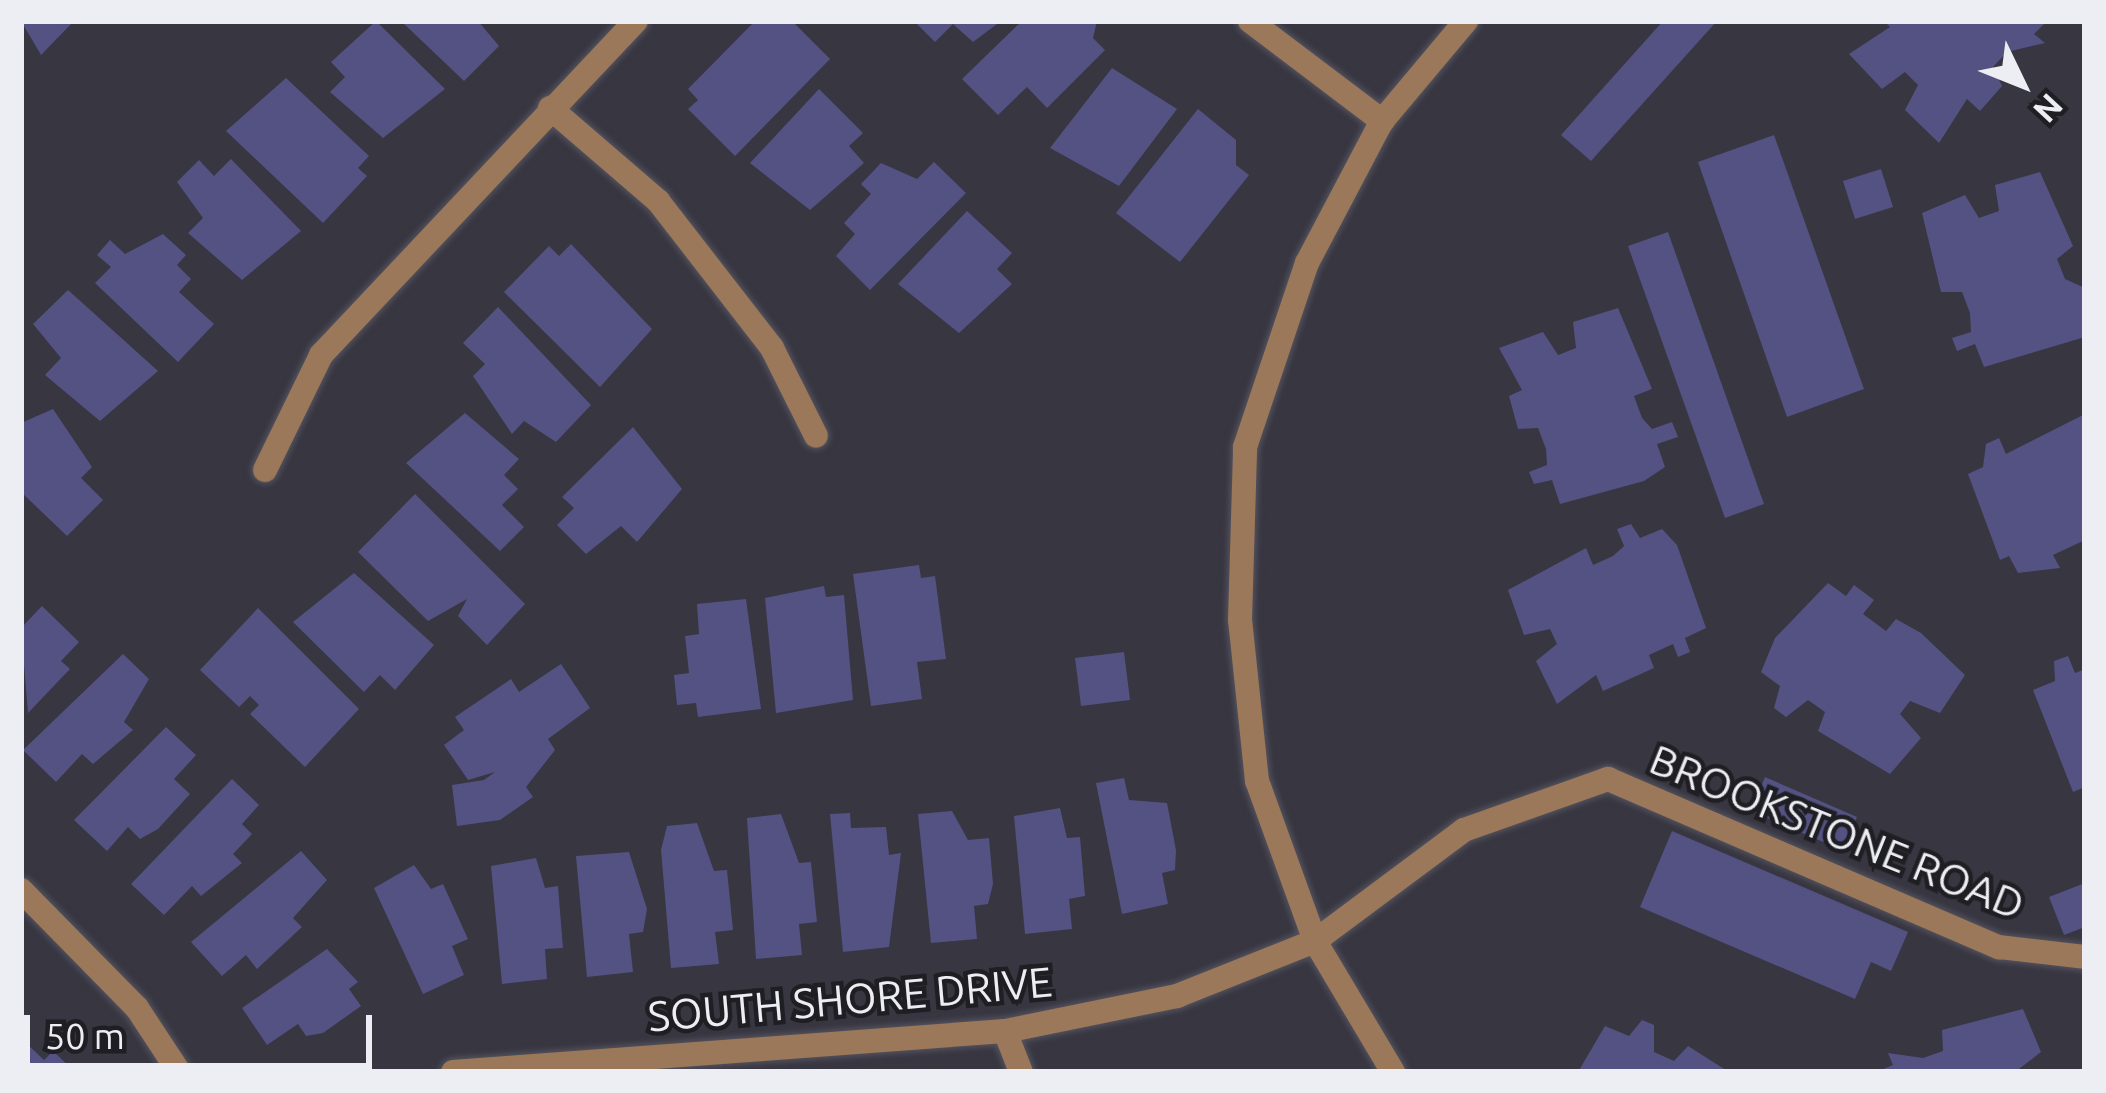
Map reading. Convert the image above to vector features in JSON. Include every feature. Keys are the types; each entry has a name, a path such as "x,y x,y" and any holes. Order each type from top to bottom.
{"street":[{"path":"265,470 321,355 550,107 637,21"},
{"path":"1250,21 1382,121"},
{"path":"1393,1072 1316,941 1257,781 1240,620 1245,447 1307,262 1382,121 1466,21"},
{"path":"550,107 658,201 772,348 816,436"},
{"name":"BROOKSTONE ROAD","path":"1316,941 1463,830 1608,779 1999,946 2085,957"},
{"path":"21,890 137,1008 179,1072"},
{"name":"SOUTH SHORE DRIVE","path":"452,1072 1005,1031 1177,996 1316,941"},
{"path":"1005,1031 1022,1072"}],"building":[{"path":"21,21 74,21 41,55"},
{"path":"376,21 445,89 383,138 330,92 345,77 331,62"},
{"path":"401,21 478,21 499,46 464,81"},
{"path":"755,21 794,23 830,59 735,156 688,109 698,100 688,89"},
{"path":"914,21 1001,21 973,42 953,24 935,42"},
{"path":"1022,21 1097,21 1093,38 1105,50 1047,108 1027,87 998,115 962,79"},
{"path":"1663,21 1717,21 1591,161 1561,135"},
{"path":"1884,21 2047,21 2034,34 2045,43 2007,52 1993,67 2002,86 1980,111 1967,99 1939,143 1905,110 1918,85 1905,72 1882,89 1849,54 1890,27"},
{"path":"1112,68 1177,109 1119,186 1050,148"},
{"path":"286,78 369,156 358,168 367,176 323,223 226,131"},
{"path":"819,89 863,133 849,146 864,163 810,210 750,163"},
{"path":"1198,109 1236,140 1236,165 1249,175 1180,262 1116,213"},
{"path":"1774,135 1864,389 1787,417 1698,162"},
{"path":"231,159 301,231 242,280 188,233 203,218 177,182 199,160 214,176"},
{"path":"934,162 966,193 870,290 836,256 855,234 844,223 871,194 861,184 881,163 917,179"},
{"path":"1881,169 1893,207 1855,219 1843,181"},
{"path":"2040,172 2073,246 2057,259 2065,279 2085,288 2085,337 1984,367 1975,344 1957,351 1952,338 1971,332 1970,313 1962,292 1941,292 1922,213 1965,195 1979,218 1999,211 1995,185"},
{"path":"967,211 1012,253 997,269 1012,284 959,333 898,284"},
{"path":"1668,232 1764,504 1725,518 1628,246"},
{"path":"163,234 186,255 177,265 191,279 179,292 214,324 178,362 95,283 111,267 97,255 110,240 125,254"},
{"path":"571,244 652,329 600,387 504,292 549,246 559,256"},
{"path":"68,290 158,371 100,421 45,375 61,358 33,324"},
{"path":"498,307 591,405 556,442 524,421 512,434 473,376 485,364 463,343"},
{"path":"1618,308 1652,389 1634,396 1642,418 1652,429 1672,422 1678,437 1657,444 1665,467 1644,481 1560,504 1552,480 1534,484 1529,472 1547,465 1546,449 1538,428 1518,429 1509,396 1522,390 1499,348 1543,332 1558,355 1576,348 1573,322"},
{"path":"53,409 92,467 81,478 103,500 67,536 21,492 21,423"},
{"path":"465,413 519,459 504,475 518,489 502,505 524,527 500,551 406,463"},
{"path":"2085,414 2085,540 2053,555 2060,568 2018,573 2009,556 2000,560 1968,474 1983,467 1986,444 1999,438 2006,454"},
{"path":"633,427 682,489 637,542 621,526 586,554 557,525 574,508 562,497"},
{"path":"415,494 525,604 487,645 458,616 467,599 428,621 358,552"},
{"path":"1631,524 1640,538 1662,529 1677,545 1706,628 1685,638 1690,652 1678,657 1673,644 1649,655 1654,668 1603,691 1596,675 1557,704 1536,661 1557,644 1550,629 1524,635 1508,590 1586,548 1593,565 1613,556 1624,546 1617,529"},
{"path":"919,565 921,578 935,576 946,659 917,662 922,699 871,706 853,574"},
{"path":"354,573 434,645 395,690 380,675 364,692 293,622"},
{"path":"1828,583 1846,596 1854,585 1874,600 1863,614 1886,631 1896,619 1921,633 1965,675 1940,713 1910,701 1900,714 1921,738 1890,774 1818,731 1825,712 1808,700 1786,717 1774,708 1780,686 1761,672 1775,638"},
{"path":"824,586 826,597 844,595 853,700 776,713 765,598"},
{"path":"746,599 761,709 698,717 696,703 677,705 674,675 689,673 685,636 699,634 697,604"},
{"path":"42,606 79,642 61,661 70,669 28,713 21,628"},
{"path":"258,608 359,709 305,767 250,714 259,705 250,696 239,707 200,670"},
{"path":"1124,652 1130,700 1081,706 1075,658"},
{"path":"123,654 149,679 124,722 133,730 93,764 82,754 56,782 23,750"},
{"path":"2068,656 2075,673 2085,669 2085,787 2073,792 2033,690 2055,681 2054,661"},
{"path":"561,664 590,708 548,739 555,750 526,787 533,797 500,820 457,826 452,785 484,780 495,772 468,780 444,745 464,730 455,717 511,679 519,692"},
{"path":"166,727 196,755 174,779 190,794 158,829 140,839 128,827 107,851 74,820"},
{"path":"1765,777 1857,817 1842,850 1751,811"},
{"path":"1124,778 1129,800 1167,803 1176,850 1175,870 1162,873 1168,904 1122,914 1096,783"},
{"path":"232,779 259,805 242,824 252,834 233,854 242,863 201,896 192,886 164,915 131,884"},
{"path":"1060,808 1067,838 1080,837 1085,896 1069,899 1072,929 1025,934 1014,816"},
{"path":"952,811 968,840 989,838 993,884 988,904 974,906 977,939 931,943 918,814"},
{"path":"850,813 851,828 886,827 889,855 901,853 889,947 843,952 830,814"},
{"path":"781,814 799,863 811,862 817,922 799,924 802,955 756,959 747,818"},
{"path":"697,823 714,871 727,870 733,930 715,932 719,964 671,968 661,850 667,826"},
{"path":"1672,831 1908,932 1891,971 1871,962 1855,999 1640,907"},
{"path":"301,851 327,880 293,918 302,927 257,969 246,955 222,976 191,942"},
{"path":"629,852 647,909 643,932 629,934 633,972 587,977 576,856"},
{"path":"536,858 545,888 558,886 563,948 545,949 547,979 502,984 491,866"},
{"path":"414,865 431,889 443,884 468,939 452,946 464,975 423,994 374,888"},
{"path":"2085,883 2085,927 2064,935 2049,897"},
{"path":"327,949 358,982 349,989 361,1006 323,1033 306,1036 298,1024 267,1045 242,1008"},
{"path":"2023,1009 2041,1052 2015,1072 1876,1072 1893,1065 1888,1053 1923,1058 1943,1051 1942,1030"},
{"path":"1642,1020 1654,1025 1654,1052 1674,1061 1688,1046 1729,1072 1578,1072 1605,1026 1629,1036"},
{"path":"25,1042 44,1060 53,1051 75,1072 21,1072"}]}
